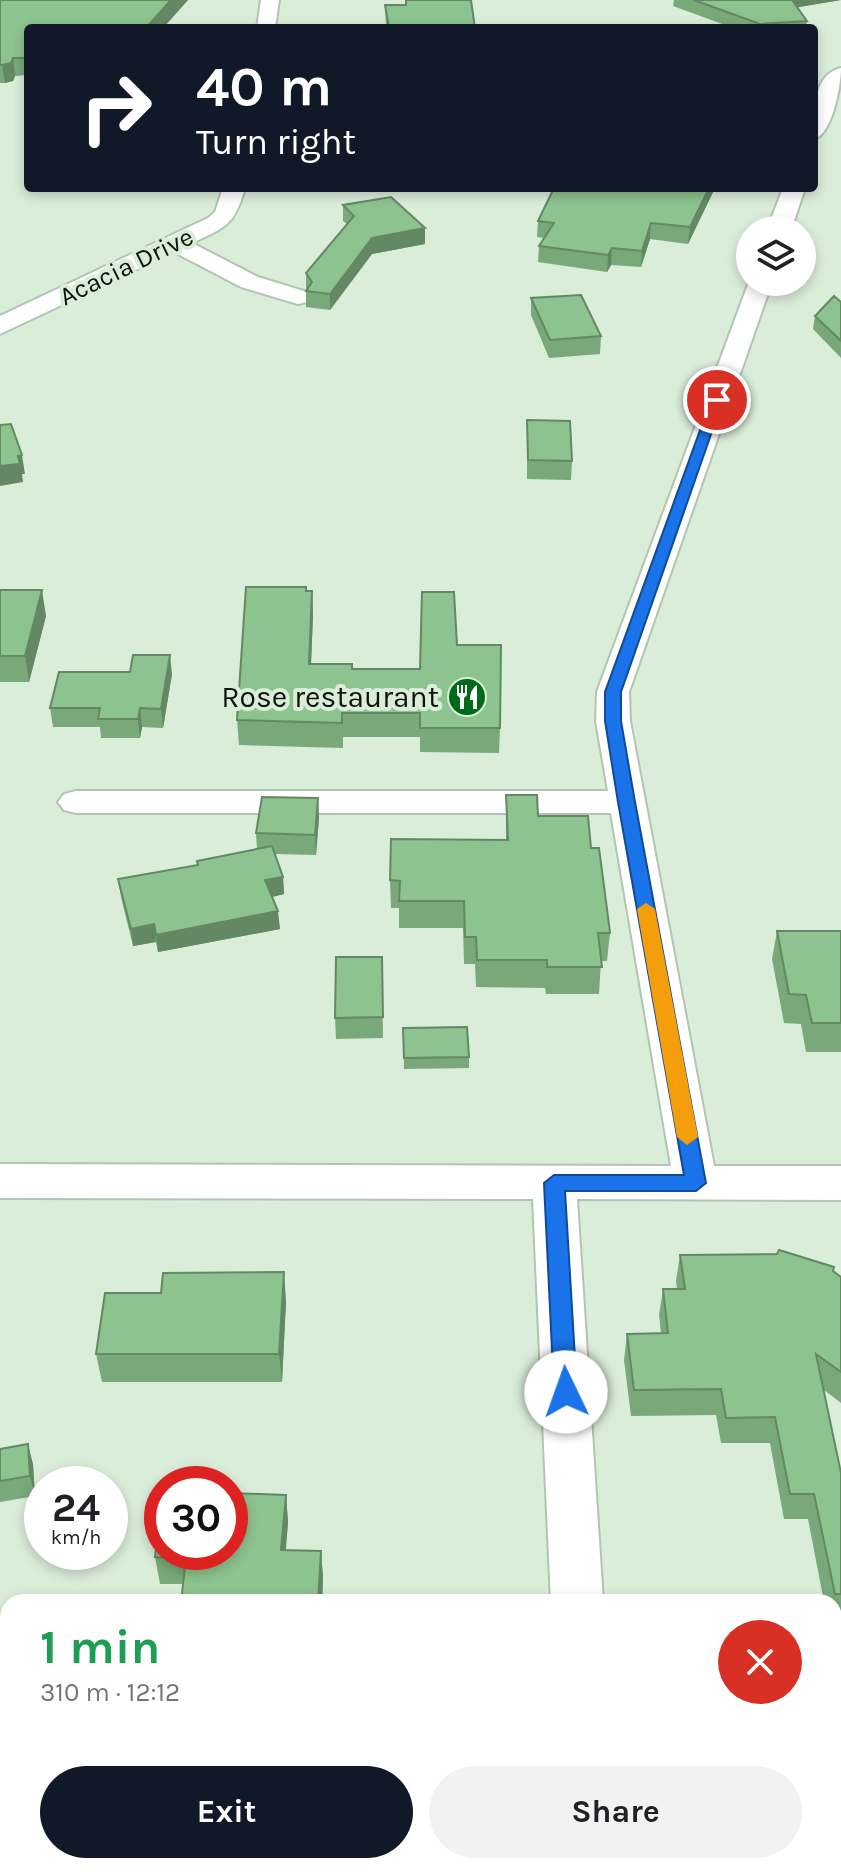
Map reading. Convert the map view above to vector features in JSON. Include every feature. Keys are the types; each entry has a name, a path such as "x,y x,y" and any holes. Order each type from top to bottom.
{"street":[{"path":"267,24 270,0"},
{"path":"818,122 832,83 841,74"},
{"path":"818,130 841,127"},
{"name":"Acacia Drive","path":"0,326 175,243 226,215 233,192"},
{"path":"784,216 793,192"},
{"path":"175,243 210,265 265,291 298,297"},
{"path":"696,1183 613,721 613,692 755,296"},
{"path":"76,802 627,802"},
{"path":"0,1181 841,1183"},
{"path":"554,1183 577,1594"}],"building":[{"path":"0,0 171,0 150,24 24,24 24,58 13,58 11,63 0,65"},
{"path":"406,0 471,0 474,24 388,24 385,5 406,5"},
{"path":"694,0 792,0 807,21 760,24"},
{"path":"552,192 707,192 690,227 651,223 642,251 612,248 608,255 539,246 554,223 538,221"},
{"path":"391,197 425,228 372,238 330,294 306,291 312,282 306,273 354,216 343,205"},
{"path":"581,295 601,336 550,340 531,298"},
{"path":"834,296 841,302 841,341 815,316"},
{"path":"527,420 570,421 572,461 528,460"},
{"path":"11,424 22,455 18,456 20,464 0,466 0,425"},
{"path":"246,587 306,587 306,591 312,591 309,664 352,664 352,669 420,669 422,592 454,592 457,645 501,645 500,728 420,728 420,713 342,713 342,723 237,720"},
{"path":"0,590 42,590 25,656 0,656"},
{"path":"133,655 170,655 161,709 140,708 138,719 98,719 100,708 50,708 59,672 130,672"},
{"path":"506,795 537,795 538,816 588,816 591,848 599,848 610,933 598,933 602,967 547,967 547,960 477,960 476,937 465,937 464,901 399,901 400,881 390,880 391,839 508,840"},
{"path":"262,797 318,798 315,835 256,833"},
{"path":"272,846 283,877 265,880 278,911 156,935 154,924 131,929 118,879 198,865 197,861"},
{"path":"777,931 841,931 841,1023 812,1023 806,995 789,994"},
{"path":"336,957 382,957 383,1017 335,1018"},
{"path":"467,1027 469,1057 404,1058 403,1028"},
{"path":"779,1250 834,1267 833,1271 841,1277 841,1372 816,1354 841,1473 841,1594 835,1594 814,1494 790,1494 775,1417 726,1418 721,1389 634,1390 627,1334 668,1333 663,1289 685,1289 680,1255 777,1254"},
{"path":"284,1272 279,1354 96,1354 105,1293 161,1293 163,1273"},
{"path":"28,1444 29,1466 24,1466 24,1477 0,1481 0,1449"},
{"path":"248,1494 286,1495 281,1550 321,1551 318,1594 182,1594 185,1570 248,1570"}],"slow traffic":[{"path":"646,909 687,1137"}],"place":[{"name":"Rose restaurant","path":"467,697"}],"route":[{"path":"566,1392 554,1183 696,1183 613,721 613,692 717,400"}]}
